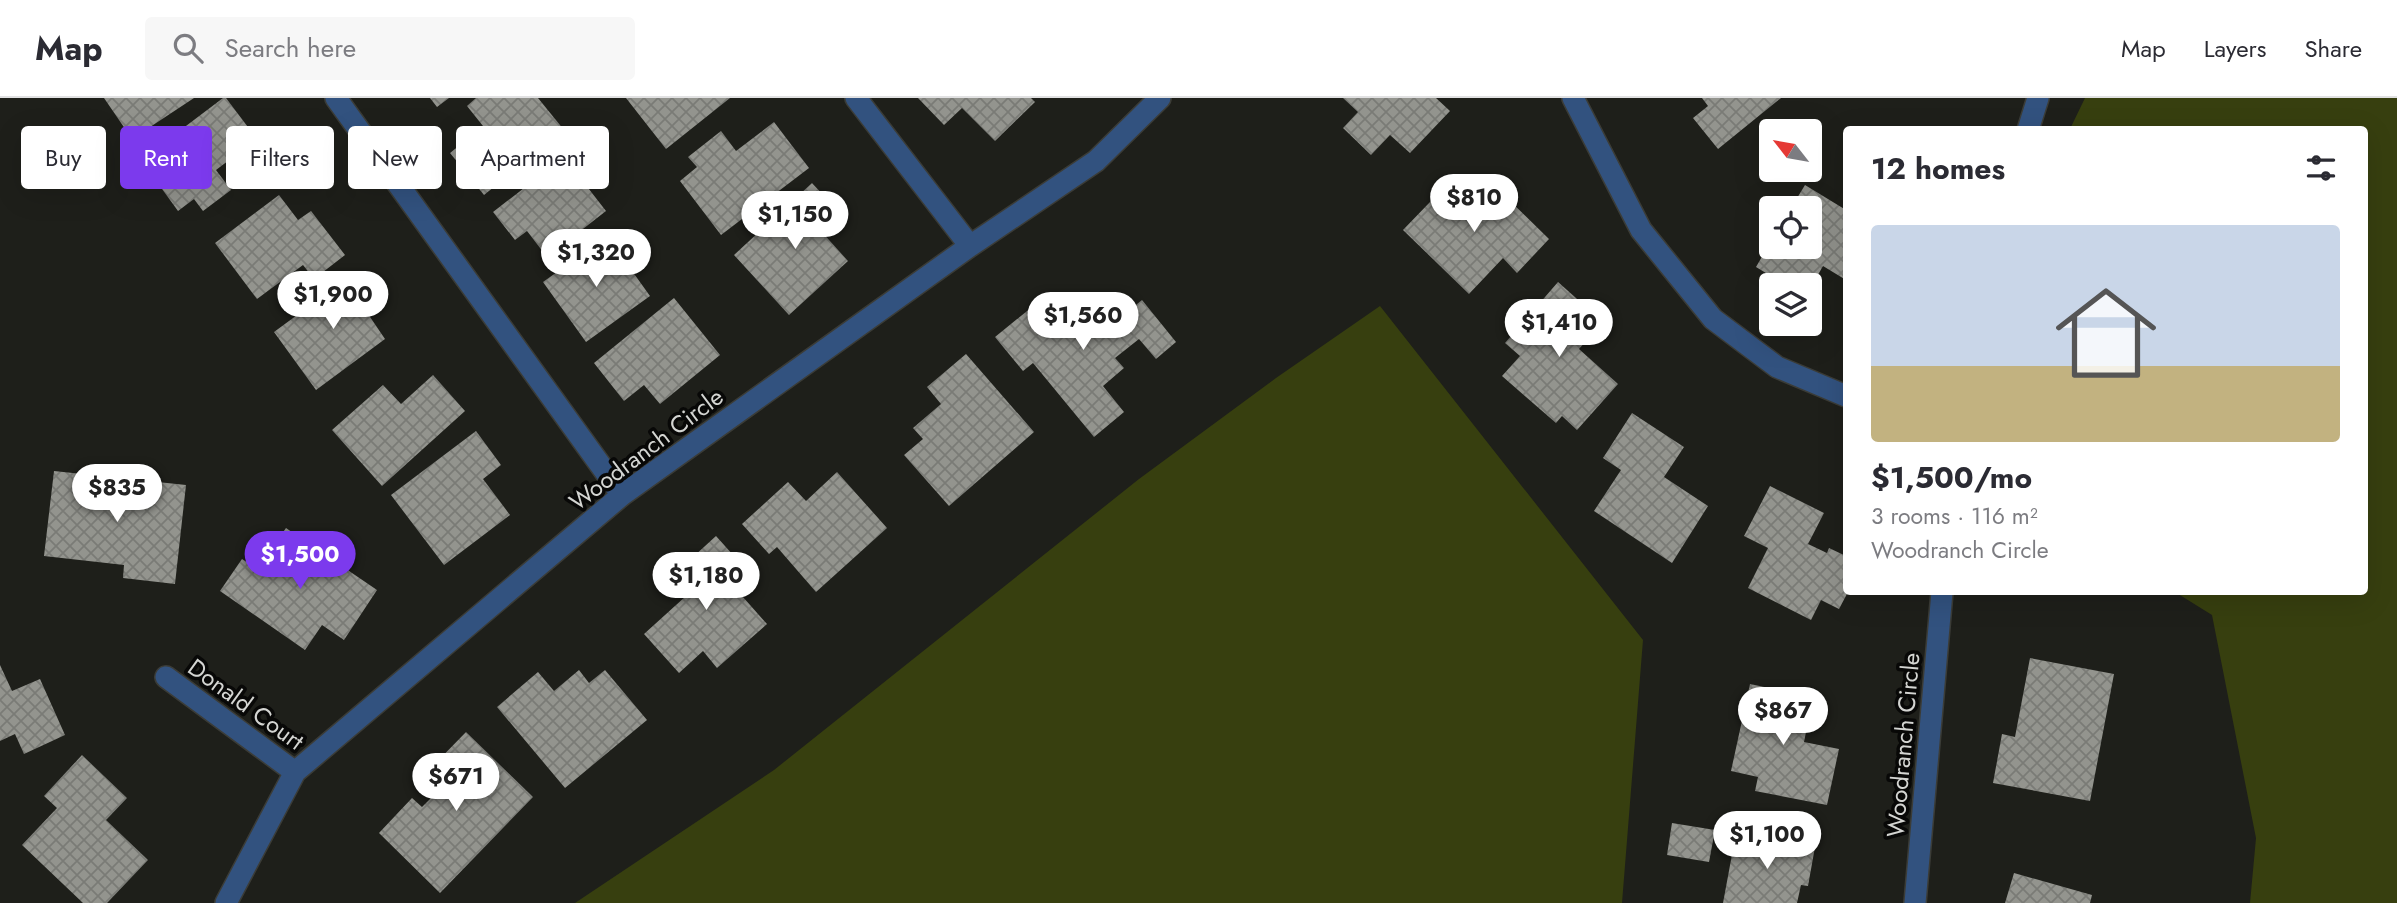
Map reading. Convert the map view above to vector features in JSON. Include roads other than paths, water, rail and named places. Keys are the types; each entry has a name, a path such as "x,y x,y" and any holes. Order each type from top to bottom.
{"street":[{"path":"336,98 622,495"},
{"path":"856,98 970,246"},
{"name":"Woodranch Circle","path":"226,903 295,772 622,495 970,246 1096,161 1160,98"},
{"path":"1573,98 1641,230 1713,319 1777,367 1843,395"},
{"path":"2029,126 2038,98"},
{"name":"Woodranch Circle","path":"1915,903 1942,595"},
{"name":"Donald Court","path":"166,677 295,772"}]}
